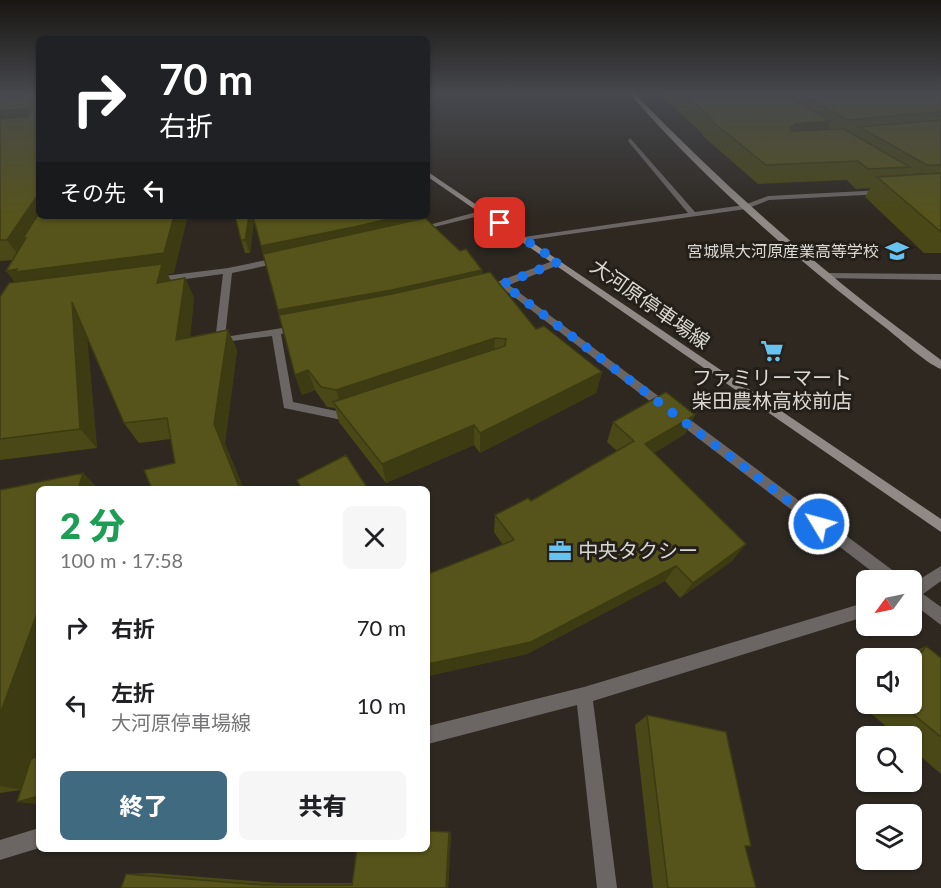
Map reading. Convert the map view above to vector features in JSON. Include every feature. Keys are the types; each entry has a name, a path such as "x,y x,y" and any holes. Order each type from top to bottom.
{"main road":[{"path":"673,134 746,207 826,276 941,365"},
{"name":"大河原停車場線","path":"430,175 941,526"}],"street":[{"path":"630,140 693,214"},
{"path":"524,239 746,207 768,198 891,192"},
{"path":"404,232 484,212"},
{"path":"146,282 228,271 287,259"},
{"path":"471,291 503,284 558,262"},
{"path":"228,271 220,340 308,326"},
{"path":"826,276 941,277"},
{"path":"503,284 881,570"},
{"path":"276,332 288,405 342,416 364,408"},
{"path":"922,586 941,573"},
{"path":"922,601 941,616"},
{"path":"430,734 584,695 856,612"},
{"path":"584,695 607,888"},
{"path":"0,850 36,839"}],"building":[{"path":"0,134 36,134 36,197 7,240 0,240"},
{"path":"728,134 853,134 910,167 868,169 858,161 766,165"},
{"path":"872,134 941,134 941,165 927,165"},
{"path":"941,173 941,232 877,177"},
{"path":"36,218 173,219 164,253 15,272 17,269 6,271 26,238 23,238"},
{"path":"236,219 248,219 245,240 241,240"},
{"path":"254,219 388,219 354,227 261,246"},
{"path":"426,219 460,251 466,249 482,270 392,290 278,310 263,254"},
{"path":"162,264 157,283 185,278 176,340 228,330 214,424 239,486 151,486 144,470 175,463 167,418 124,423 72,302 80,429 0,439 0,297 9,283"},
{"path":"490,272 536,329 544,326 602,372 480,433 474,425 382,464 333,402 505,346 506,339 495,338 336,390 321,387 308,370 295,375 279,315 392,294"},
{"path":"666,392 695,415 645,444 746,544 693,583 676,566 531,642 430,664 430,573 514,540 495,515 528,498 531,501 634,441 613,422"},
{"path":"346,455 366,486 300,486 297,480"},
{"path":"83,473 79,486 36,486 36,616 0,714 0,490"},
{"path":"926,646 941,658 941,737 913,714 922,714 922,652"},
{"path":"647,715 726,732 751,846 745,846 756,888 668,888"},
{"path":"36,757 36,797 17,802 31,759"},
{"path":"430,831 449,832 446,888 121,888 126,874 263,885 352,885 357,852 430,852"}],"place":[{"name":"宮城県大河原産業高等学校","path":"897,251"},
{"name":"ファミリーマート 柴田農林高校前店","path":"772,351"},
{"name":"中央タクシー","path":"560,551"}],"route":[{"path":"500,223 558,262 503,284 819,524"}]}
